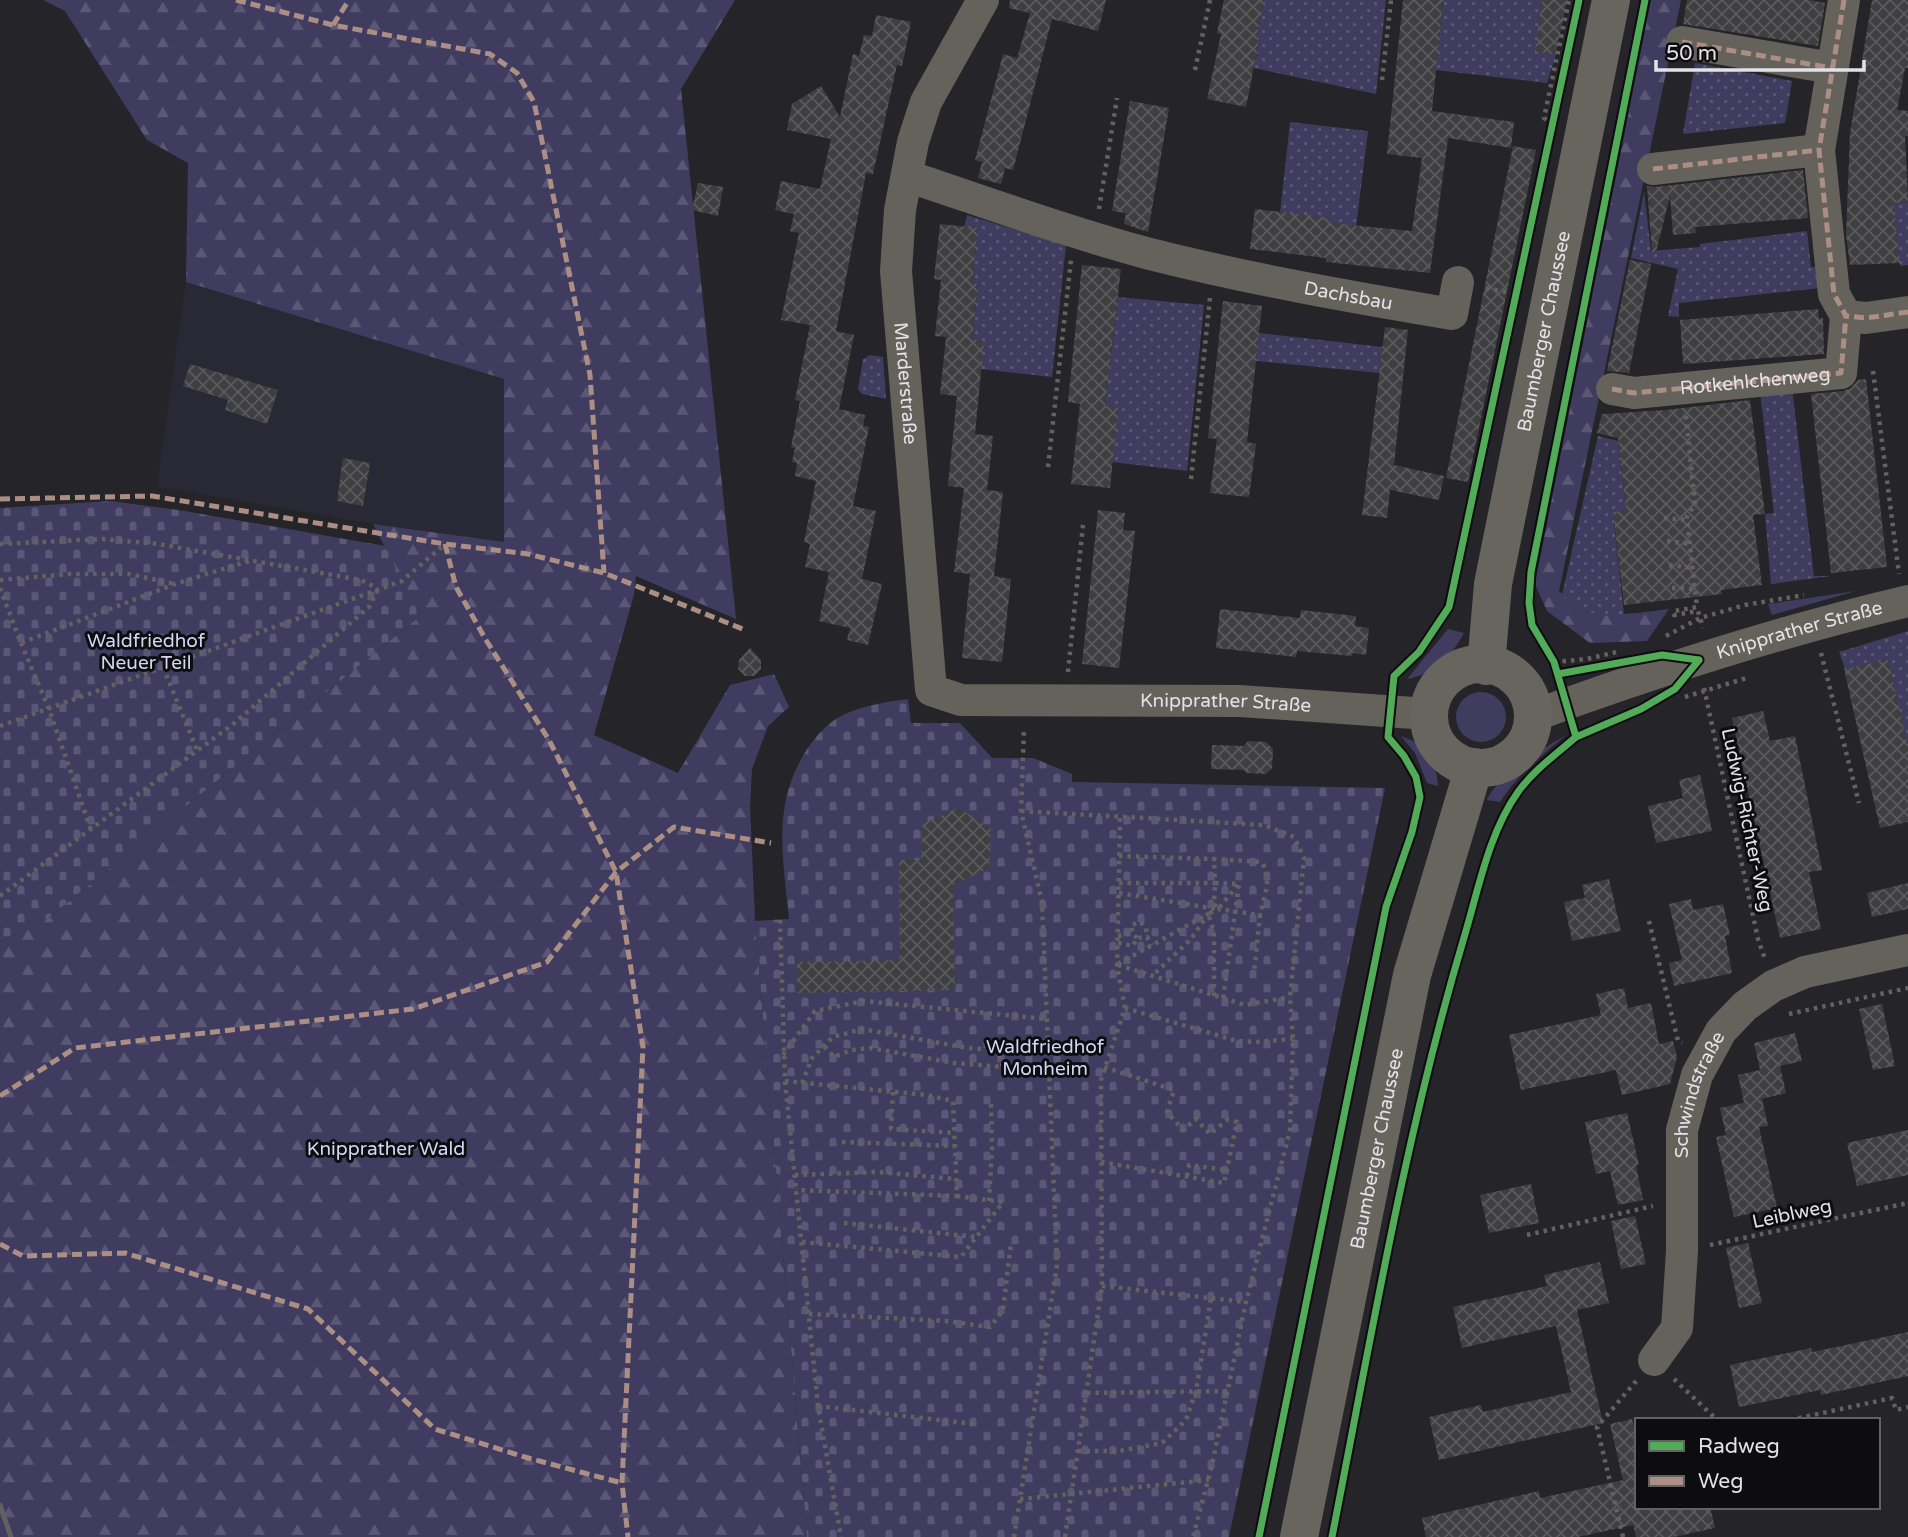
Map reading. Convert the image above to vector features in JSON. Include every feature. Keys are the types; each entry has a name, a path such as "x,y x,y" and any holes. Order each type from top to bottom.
{"street":[{"name":"Marderstraße","path":"983,0 926,102 913,142 900,210 896,271 931,690 961,700 1026,701"},
{"name":"Baumberger Chaussee","path":"1486,666 1493,584 1611,0"},
{"name":"Rotkehlchenweg","path":"1612,389 1634,393 1841,373 1846,316 1835,294 1819,150 1844,0"},
{"path":"1682,42 1832,68"},
{"path":"1653,169 1819,150"},
{"name":"Dachsbau","path":"907,176 1084,234 1213,269 1336,295 1452,314 1458,282"},
{"path":"1846,316 1866,318 1908,312"},
{"name":"Knipprather Straße","path":"1550,710 1705,658 1814,625 1908,601"},
{"path":"1469,666 1486,666 1505,671 1520,682 1530,697 1550,710 1522,749 1509,761 1492,767 1459,763 1446,755 1436,744 1430,730 1428,714 1432,697 1440,683 1453,672 1469,666"},
{"name":"Knipprather Straße","path":"1026,701 1240,701 1428,714"},
{"name":"Baumberger Chaussee","path":"1299,1537 1412,975 1475,767"},
{"name":"Schwindstraße","path":"1654,1360 1677,1328 1682,1251 1682,1130 1697,1075 1721,1031 1745,1006 1775,1001 1805,972 1908,950"}],"path":[{"path":"1195,70 1210,0"},
{"path":"1382,80 1391,0"},
{"path":"1554,125 1544,118 1569,0"},
{"path":"1048,467 1084,234 1117,98"},
{"path":"1551,138 1557,113"},
{"path":"1191,479 1213,269"},
{"path":"1513,307 1518,281"},
{"path":"1873,370 1898,569"},
{"path":"1672,588 1695,589 1687,516 1695,504 1683,388"},
{"path":"1664,518 1687,520"},
{"path":"1065,700 1083,525"},
{"path":"0,544 103,539 158,544 361,580 378,589"},
{"path":"1667,541 1690,544"},
{"path":"0,726 402,581 445,544"},
{"path":"21,643 175,584 254,559"},
{"path":"1669,565 1693,568"},
{"path":"0,580 70,574 129,574 175,584"},
{"path":"0,588 49,709 91,830"},
{"path":"0,896 232,725 369,607 378,589"},
{"path":"1814,625 1859,803"},
{"path":"1549,652 1554,662 1550,710"},
{"path":"163,667 197,750"},
{"path":"1014,1537 1057,1265 1042,902 1021,811 1026,701"},
{"path":"1021,811 1265,825 1294,837 1304,858 1290,996 1293,1038 1290,1130 1246,1302 1209,1480 1193,1537"},
{"path":"1065,1537 1102,1286 1101,1080 1125,1008 1117,965 1119,818"},
{"path":"1119,856 1261,862 1266,868 1268,881 1260,915 1254,973"},
{"path":"1214,859 1214,904 1218,909"},
{"path":"1119,883 1239,884"},
{"path":"1223,998 1239,884"},
{"path":"1117,965 1218,909 1239,884"},
{"path":"1119,893 1260,915"},
{"path":"1152,976 1191,939 1208,914"},
{"path":"1208,914 1214,932 1214,996"},
{"path":"780,920 785,1081 818,1406 841,1537"},
{"path":"1649,921 1678,1041 1705,1060"},
{"path":"1137,938 1132,933 1132,925 1140,922 1146,927 1147,937 1152,945"},
{"path":"1118,936 1132,933"},
{"path":"1137,938 1147,937"},
{"path":"1118,943 1133,946 1137,938"},
{"path":"1117,965 1245,1005 1290,996"},
{"path":"1775,1001 1908,988"},
{"path":"783,1055 815,1011 864,1001 1046,1019"},
{"path":"1125,1008 1237,1041 1293,1038"},
{"path":"802,1083 812,1058 824,1046 833,1037 862,1029 968,1048 998,1050 1003,1067 954,1063 871,1048 851,1050 834,1057 824,1046"},
{"path":"1101,1161 1224,1183 1237,1122 1227,1119 1210,1134 1196,1119 1183,1130 1167,1112 1174,1090 1104,1067"},
{"path":"785,1081 953,1101 957,1196"},
{"path":"893,1092 891,1129 954,1133"},
{"path":"989,1200 991,1102"},
{"path":"842,1142 955,1146"},
{"path":"1187,1176 1189,1165 1226,1170"},
{"path":"795,1175 877,1172 956,1179"},
{"path":"796,1190 957,1196 1003,1202 961,1257 802,1242"},
{"path":"1527,1235 1682,1200"},
{"path":"844,1223 976,1237"},
{"path":"809,1314 946,1321 990,1327 1003,1310 1011,1243"},
{"path":"1102,1286 1246,1302"},
{"path":"1079,1451 1119,1451 1162,1443 1186,1420 1196,1391 1211,1298"},
{"path":"1623,1537 1597,1426 1654,1360 1715,1418"},
{"path":"1087,1393 1228,1391"},
{"path":"1799,1418 1892,1398 1896,1410 1908,1408"},
{"path":"818,1406 974,1424"},
{"path":"1020,1499 1209,1480"}],"shaded area":[{"path":"186,282 504,379 504,543 373,524 157,486"}],"green space":[{"name":"Knipprather Wald","path":"43,0 735,0 681,89 736,619 636,576 634,595 594,735 678,773 730,685 774,674 789,707 768,726 752,769 750,806 755,920 807,1537 0,1537 0,942 41,924 420,616 373,524 504,542 504,379 186,282 188,163 147,140 65,11"},
{"path":"1264,0 1386,0 1376,94 1254,68"},
{"path":"1443,0 1542,0 1536,51 1556,54 1547,83 1436,70"},
{"path":"1651,0 1681,0 1559,591 1571,601 1597,612 1625,614 1669,609 1647,641 1590,643 1547,611 1535,584"},
{"path":"1695,63 1792,81 1785,123 1683,134"},
{"path":"1290,122 1368,131 1356,227 1329,223 1330,218 1280,213"},
{"path":"1644,192 1651,251 1700,247 1700,244 1807,231 1811,267 1818,267 1820,288 1679,303 1679,317 1668,316 1678,269 1631,258"},
{"path":"1908,202 1908,265 1900,266 1892,203"},
{"path":"967,215 1066,245 1052,377 981,369 972,340 978,285 972,284 978,228 964,227"},
{"path":"1118,297 1204,305 1187,471 1112,462 1118,409 1105,406"},
{"path":"1259,333 1383,347 1380,373 1256,361"},
{"path":"870,355 883,357 886,399 862,394 858,389 863,359"},
{"path":"1792,387 1814,576 1831,576 1771,584 1765,514 1774,513 1760,390"},
{"path":"1598,436 1618,441 1626,510 1613,512 1624,615 1607,616 1591,612 1576,606 1562,595"},
{"name":"Waldfriedhof Neuer Teil","path":"111,501 185,511 385,546 420,616 41,924 0,942 0,508"},
{"path":"1856,591 1772,615 1768,604"},
{"path":"1448,629 1464,633 1454,650 1434,669 1407,679"},
{"path":"1908,631 1908,749 1888,660 1845,669 1839,652"},
{"path":"1481,692 1499,699 1506,717 1499,735 1481,742 1463,735 1456,717 1463,699"},
{"name":"Waldfriedhof Monheim","path":"908,699 911,723 960,723 992,758 1033,758 1072,774 1072,782 1385,788 1229,1537 807,1537 755,921 789,919 783,851 784,811 796,769 812,742 833,721 845,714 868,706"},
{"path":"1401,736 1417,744 1428,754 1435,768 1438,786 1427,783 1415,753"},
{"path":"1565,736 1521,775 1500,802 1487,800 1502,780"}],"building":[{"path":"1010,0 1106,0 1098,31 1052,19 1013,170 1005,168 1001,184 978,178 982,162 975,160 1003,54 1017,58 1030,13 1009,8"},
{"path":"1224,0 1264,0 1246,107 1207,99 1221,34 1217,33"},
{"path":"1403,0 1443,0 1432,111 1514,122 1511,148 1448,138 1430,273 1326,262 1326,258 1250,249 1255,209 1330,218 1329,223 1412,231 1422,158 1387,154"},
{"path":"1542,0 1567,0 1556,54 1535,52"},
{"path":"1687,0 1810,0 1825,3 1818,46 1683,24"},
{"path":"1872,0 1908,0 1908,68 1905,68 1897,110 1908,111 1908,136 1905,136 1908,202 1893,203 1900,263 1850,265 1846,234 1850,133"},
{"path":"876,15 911,22 902,66 897,65 873,174 866,173 836,331 854,335 839,409 865,415 863,426 869,427 853,506 876,511 862,579 882,584 868,645 847,640 850,628 819,621 829,572 805,567 810,544 804,542 816,481 795,476 797,463 792,462 795,448 791,447 800,401 795,400 810,325 781,320 799,233 790,231 794,214 775,210 781,181 820,189 831,139 787,130 792,104 821,86 840,117 853,54 859,56 864,35 872,36"},
{"path":"1130,101 1169,108 1148,232 1124,224 1126,213 1112,211"},
{"path":"1513,146 1536,150 1468,482 1446,478"},
{"path":"1803,170 1808,218 1695,227 1696,233 1673,235 1670,196 1656,252 1652,252 1647,186"},
{"path":"698,183 723,187 718,216 692,210"},
{"path":"940,224 978,228 972,284 978,284 972,340 984,341 975,434 993,436 987,490 1003,492 994,576 1011,579 1002,662 962,658 970,574 954,572 964,488 948,486 957,396 940,394 946,337 935,336 941,280 934,279"},
{"path":"1630,260 1651,264 1629,373 1607,371"},
{"path":"1082,265 1121,269 1105,406 1118,408 1110,488 1071,484 1080,404 1068,402"},
{"path":"1223,301 1262,306 1247,442 1256,444 1249,497 1210,493 1217,439 1208,438"},
{"path":"1818,309 1819,318 1823,318 1824,354 1683,364 1680,320"},
{"path":"1385,327 1408,330 1394,465 1444,476 1439,500 1390,490 1387,518 1362,515"},
{"path":"190,364 278,390 267,424 225,410 228,400 183,386"},
{"path":"1866,379 1887,567 1831,573 1811,394 1843,391 1851,388 1858,380"},
{"path":"1750,400 1765,514 1753,515 1762,585 1721,590 1722,594 1624,605 1613,512 1626,510 1618,438 1597,433 1602,414"},
{"path":"343,458 370,463 363,506 337,501"},
{"path":"1098,510 1125,513 1123,530 1135,531 1119,668 1082,664"},
{"path":"1220,609 1300,618 1301,610 1356,616 1355,626 1369,628 1366,655 1297,651 1296,657 1216,648"},
{"path":"750,648 761,660 761,669 754,676 745,676 738,669 739,660"},
{"path":"1888,660 1908,748 1908,822 1880,828 1844,669"},
{"path":"1763,711 1770,741 1795,736 1822,870 1809,872 1821,929 1780,938 1732,718"},
{"path":"1248,741 1266,742 1273,749 1272,768 1266,774 1211,769 1212,745 1244,746"},
{"path":"1700,775 1712,831 1656,843 1648,806 1683,798 1679,780"},
{"path":"958,808 991,828 989,868 953,885 955,990 797,993 797,962 900,960 899,860 921,859 923,824"},
{"path":"1609,879 1621,931 1572,941 1564,902 1585,898 1582,885"},
{"path":"1908,883 1908,909 1872,917 1867,893"},
{"path":"1691,899 1693,910 1723,904 1730,935 1725,936 1732,973 1674,986 1669,963 1682,960 1669,904"},
{"path":"1624,988 1628,1008 1651,1003 1659,1044 1673,1041 1677,1057 1670,1084 1622,1095 1616,1070 1521,1090 1509,1035 1601,1015 1596,994"},
{"path":"1882,1004 1895,1066 1873,1070 1859,1009"},
{"path":"1795,1033 1802,1061 1780,1066 1786,1093 1744,1103 1738,1075 1760,1070 1754,1043"},
{"path":"1762,1099 1768,1126 1759,1127 1777,1208 1734,1217 1716,1137 1726,1135 1720,1108"},
{"path":"1627,1113 1639,1165 1636,1165 1643,1200 1618,1205 1610,1171 1596,1174 1585,1122"},
{"path":"1908,1130 1908,1175 1857,1186 1847,1143"},
{"path":"1531,1184 1539,1223 1489,1233 1480,1195"},
{"path":"1635,1216 1646,1264 1621,1269 1611,1221"},
{"path":"1748,1243 1762,1303 1739,1308 1726,1248"},
{"path":"1600,1262 1609,1303 1577,1310 1603,1423 1439,1460 1429,1417 1481,1405 1483,1412 1571,1392 1556,1326 1462,1348 1453,1307 1547,1286 1544,1275"},
{"path":"1908,1332 1908,1376 1821,1395 1820,1390 1739,1407 1730,1365 1811,1348 1812,1352"},
{"path":"1632,1419 1635,1432 1635,1509 1710,1509 1715,1528 1674,1537 1636,1537 1633,1525 1578,1537 1426,1537 1422,1518 1539,1491 1540,1498 1623,1480 1610,1424"}],"railway":[{"path":"0,1505 11,1537"}],"marked path":[{"path":"236,0 333,25 490,54 517,73 534,102 590,375 604,573"},
{"path":"333,25 349,0"},
{"path":"1844,0 1819,150 1834,294 1846,316 1866,318 1908,312"},
{"path":"1682,42 1832,68"},
{"path":"1653,169 1819,150"},
{"path":"1612,389 1634,393 1841,373 1846,316"},
{"path":"0,499 152,496 445,544 528,554 604,573 745,630"},
{"path":"445,544 456,587 549,740 616,872 643,1047 622,1483 628,1537"},
{"path":"0,1096 75,1048 413,1009 547,962 616,872 674,827 771,843"},
{"path":"0,1244 23,1256 125,1253 308,1309 435,1429 622,1483"}],"cycle path":[{"path":"1259,1537 1386,907 1412,832 1420,797 1416,777 1404,756 1388,737 1394,676 1419,652 1449,607 1579,0"},
{"path":"1332,1537 1406,1163 1442,1014 1485,864 1499,826 1518,792 1538,770 1576,737 1554,662 1532,625 1529,603 1531,572 1645,0"},
{"path":"1558,674 1662,655 1699,660"},
{"path":"1576,737 1641,709 1675,689 1699,660"}]}
